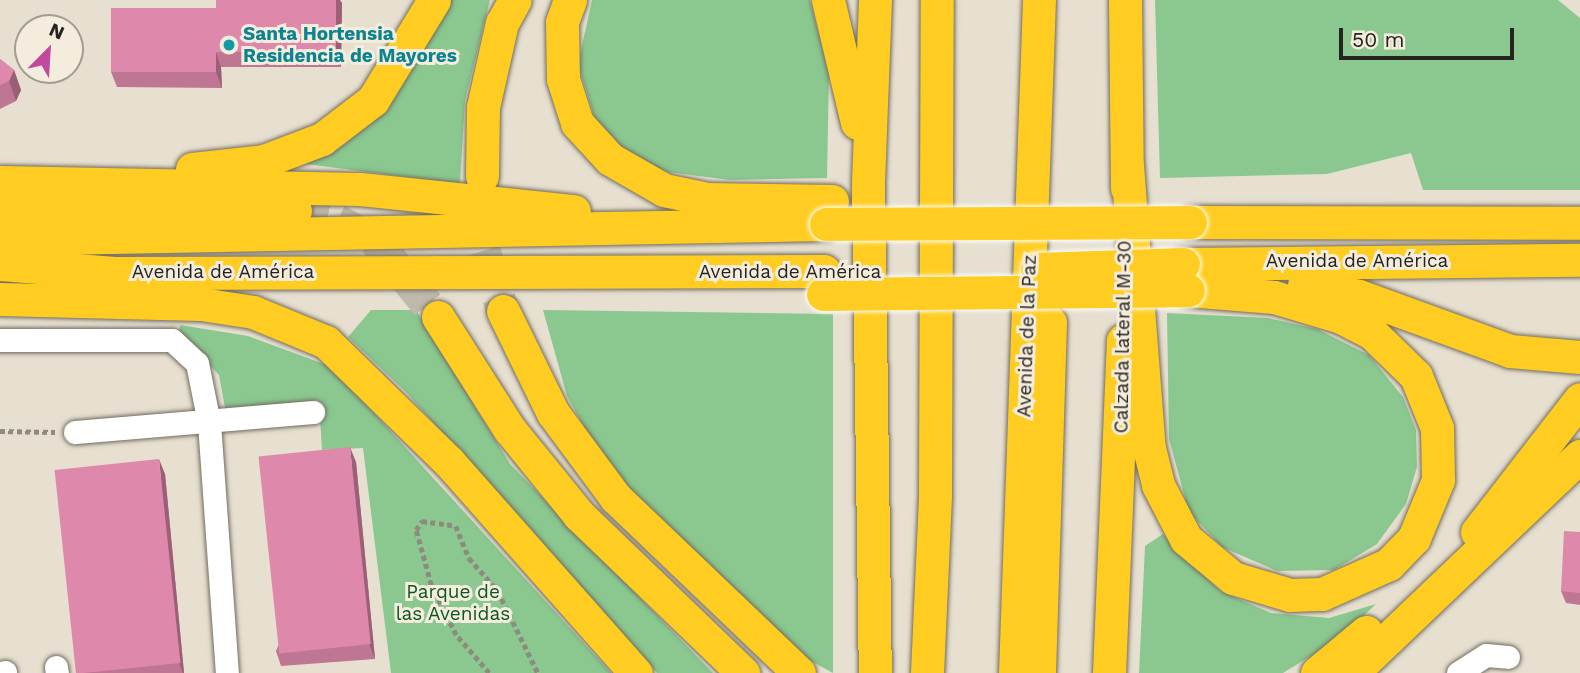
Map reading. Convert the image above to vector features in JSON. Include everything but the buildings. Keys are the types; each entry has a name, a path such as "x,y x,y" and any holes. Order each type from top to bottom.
{"highway":[{"path":"60,182 264,161 322,139 373,100 434,0"},
{"path":"482,176 483,107 502,23 515,0"},
{"path":"570,0 562,22 563,79 577,123 610,159 664,190 821,216"},
{"path":"828,0 868,182"},
{"path":"875,0 868,182 875,673"},
{"path":"927,673 935,495 937,0"},
{"name":"Avenida de la Paz","path":"1016,673 1039,0"},
{"name":"Calzada lateral M-30","path":"1109,673 1127,165 1125,0"},
{"path":"1034,125 1051,228 1039,673"},
{"path":"1127,165 1149,448 1158,485 1186,539 1233,578 1290,595 1322,594 1389,564 1413,538 1438,480 1437,428 1416,376 1372,333 1341,317 1274,297 1186,277"},
{"path":"0,182 360,189 533,209 821,216"},
{"name":"Avenida de América","path":"0,239 821,216 1105,201 1190,222 1580,223"},
{"path":"0,215 295,211"},
{"name":"Avenida de América","path":"0,264 116,272 647,272 824,282 1186,277 1580,260"},
{"name":"Avenida de América","path":"824,282 1112,267 1186,277"},
{"path":"0,279 116,272"},
{"path":"1186,277 1290,282 1359,296 1471,340 1580,357"},
{"path":"0,299 201,303 253,312 326,342 439,452 636,673"},
{"path":"503,311 553,413 617,498 762,643 799,673"},
{"path":"438,317 510,430 579,515 734,666"},
{"path":"1418,608 1580,399"},
{"path":"1352,673 1580,456"},
{"path":"1317,673 1495,506"}],"street":[{"path":"0,340 172,340 197,363 209,423 228,673"},
{"path":"75,432 209,423 313,412"},
{"path":"1458,673 1486,656 1508,657"}],"path":[{"path":"0,431 75,432"},
{"path":"489,673 456,635 431,585 416,530 422,521 456,526 469,558 498,591 538,673"}],"green space":[{"path":"448,0 490,0 465,100 460,184 298,163 345,144 393,96"},
{"path":"592,0 810,0 829,74 827,178 730,180 667,172 625,153 596,122 578,64"},
{"path":"1155,0 1558,0 1580,18 1580,190 1423,190 1411,153 1327,174 1160,178"},
{"path":"371,310 416,310 510,464 713,673 657,673 406,392 348,337"},
{"path":"543,310 833,314 833,673 796,653 608,470 567,396"},
{"path":"1167,313 1268,318 1317,329 1369,355 1403,397 1416,430 1417,467 1406,504 1377,544 1334,570 1277,571 1222,547 1189,512 1169,439"},
{"name":"Parque de las Avenidas","path":"180,325 248,336 332,367 611,673 391,673 363,448 322,450 319,401 225,408 219,375 179,333"},
{"path":"1163,534 1220,591 1271,613 1329,618 1376,604 1340,638 1283,673 1139,673 1145,546"}],"tunnel":[{"path":"483,203 484,250 503,311"},
{"path":"295,211 337,220 375,240 438,317"}],"place":[{"name":"Santa Hortensia Residencia de Mayores","path":"229,45"}]}
